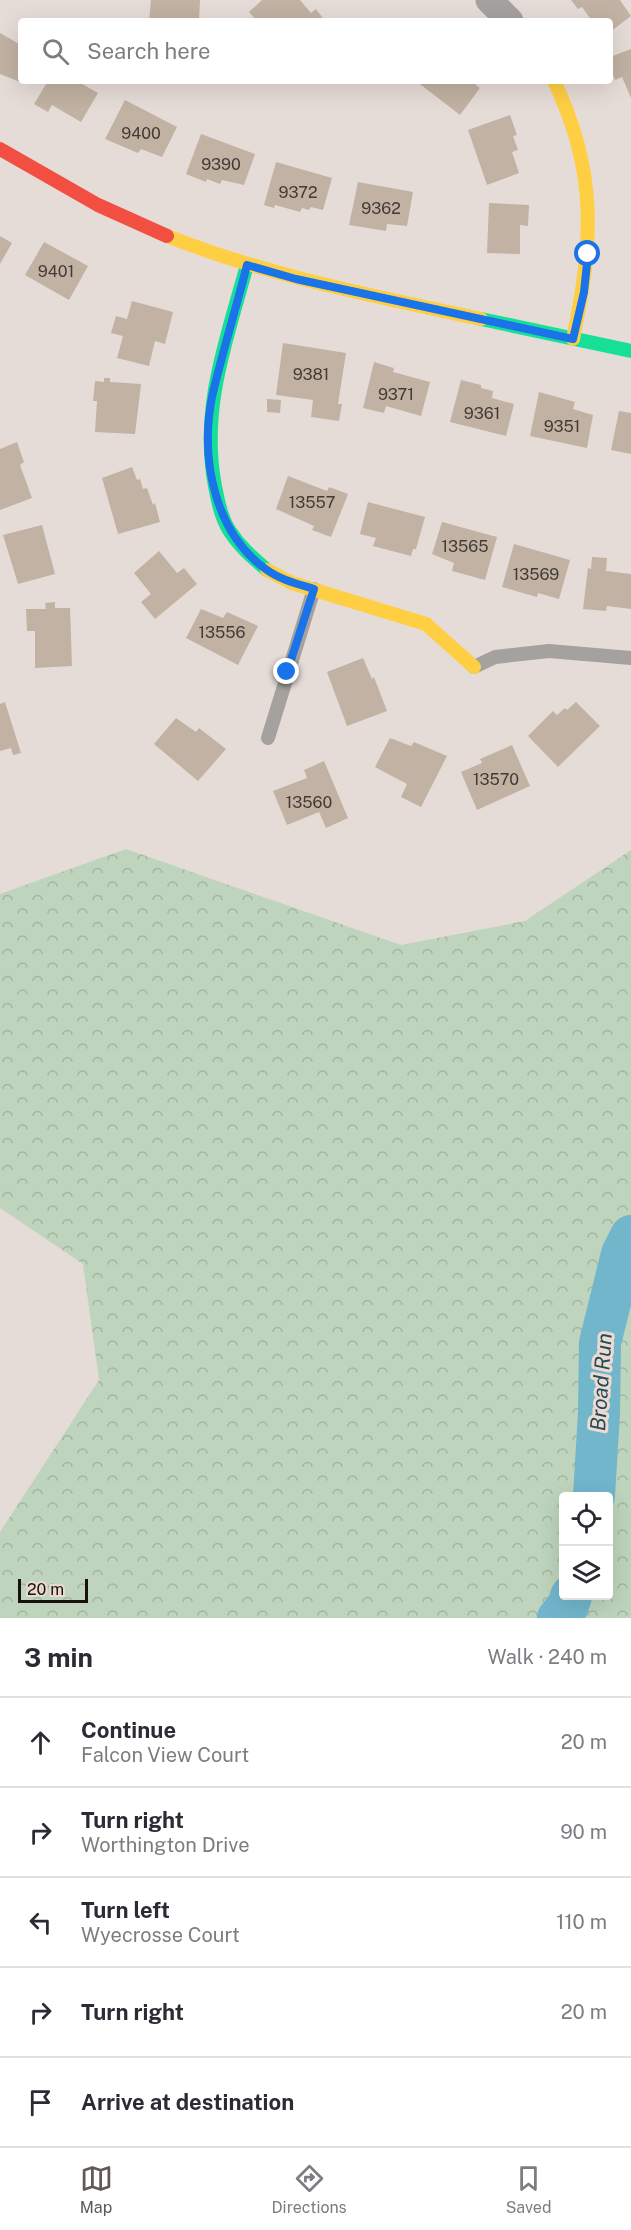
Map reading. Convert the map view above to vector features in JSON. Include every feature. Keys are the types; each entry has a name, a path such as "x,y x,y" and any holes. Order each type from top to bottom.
{"street":[{"path":"489,0 507,18"},
{"path":"556,84 564,98 578,135 585,168 589,216 584,292 573,339"},
{"path":"0,149 112,212 181,242 247,265 296,279 631,351"},
{"path":"247,265 212,399 209,434 212,472 218,503 225,520 244,550 268,571 292,583 426,624 474,667"}],"lane":[{"path":"268,738 314,589"},
{"path":"474,667 495,657 549,651 631,658"}],"green space":[{"path":"126,849 401,945 525,921 631,850 631,1618 0,1618 0,1532 99,1380 83,1264 0,1208 0,894"}],"building":[{"path":"151,0 200,0 199,18 149,18"},
{"path":"262,0 300,0 311,13 316,9 323,18 254,18 249,12"},
{"path":"571,0 620,0 631,16 613,30 613,18 590,18 582,7 578,9"},
{"path":"0,33 18,43 18,81 0,74"},
{"path":"631,49 631,98 622,77 615,80 613,56"},
{"path":"46,84 82,84 98,93 81,122 52,105 48,112 34,104"},
{"path":"420,84 475,84 480,88 460,115"},
{"path":"125,100 177,127 162,157 141,149 138,153 105,139"},
{"path":"510,115 517,135 513,136 518,150 512,152 519,173 487,185 468,130"},
{"path":"201,134 255,154 244,185 222,180 220,184 207,179 206,182 186,174"},
{"path":"276,162 332,178 323,210 311,207 309,210 302,208 300,212 275,205 274,208 264,205"},
{"path":"358,182 413,192 407,226 387,224 386,231 349,225"},
{"path":"489,203 529,205 528,226 520,225 520,254 487,253"},
{"path":"0,236 12,243 0,264"},
{"path":"44,242 88,266 69,300 25,275"},
{"path":"132,301 173,312 165,344 155,341 149,366 117,358 123,336 111,333 116,316 127,319"},
{"path":"283,343 346,353 338,404 342,404 339,421 311,417 313,400 276,395"},
{"path":"374,362 394,368 393,372 430,382 421,416 386,406 384,413 363,408"},
{"path":"104,378 110,378 110,382 141,384 135,434 95,432 97,401 93,401 95,381 104,382"},
{"path":"461,380 481,385 481,388 493,391 492,398 514,404 506,436 450,422"},
{"path":"539,392 575,402 573,409 593,415 587,448 530,436"},
{"path":"267,399 281,400 280,413 267,412"},
{"path":"619,411 631,413 631,454 611,450"},
{"path":"17,442 24,462 20,465 32,498 0,510 0,449"},
{"path":"132,467 143,489 147,488 153,505 155,503 160,522 118,534 102,478"},
{"path":"288,476 327,491 329,487 348,494 331,537 312,530 314,526 276,509"},
{"path":"368,502 425,517 416,549 413,549 411,556 373,546 376,538 360,534"},
{"path":"442,522 497,537 485,580 452,571 454,563 432,554"},
{"path":"42,525 55,574 18,584 3,535"},
{"path":"514,544 570,560 559,599 538,593 537,597 502,587"},
{"path":"159,551 177,573 184,568 197,584 155,619 141,602 151,594 134,573"},
{"path":"592,557 607,558 606,571 631,574 631,609 607,606 606,611 583,609 588,568 591,569"},
{"path":"55,602 55,608 70,608 72,666 35,668 35,631 27,631 26,609 46,609 45,603"},
{"path":"201,609 223,618 227,612 258,626 238,665 186,638"},
{"path":"363,658 372,679 374,677 387,711 347,726 327,672"},
{"path":"5,702 21,753 13,755 11,748 0,751 0,704"},
{"path":"576,702 600,726 558,767 528,736 553,711 557,715"},
{"path":"176,718 196,732 199,728 226,749 198,781 154,744"},
{"path":"390,738 411,746 414,742 447,756 421,807 401,797 407,784 375,767"},
{"path":"512,745 530,786 477,810 461,772 482,763 480,759"},
{"path":"324,761 348,818 326,828 319,812 287,825 273,791 307,778 304,770"}],"waterway":[{"name":"Broad Run","path":"594,1492 600,1343 622,1254 631,1236"},
{"name":"Broad Run","path":"558,1618 570,1600"}],"traffic: fast":[{"path":"247,265 218,374 213,401 211,457 217,497 226,525 241,546 267,570"},
{"path":"481,319 631,351"}],"traffic: slow":[{"path":"555,84 578,146 585,177 588,208 585,271 573,339"},
{"path":"167,236 283,274 481,319"},
{"path":"267,570 292,583 426,624 474,667"}],"traffic: jam":[{"path":"0,149 98,205 167,236"}],"route":[{"path":"287,672 314,589 292,583 268,571 244,550 228,528 218,503 210,462 209,434 212,399 247,265 296,279 573,339 584,292 588,254"}]}
